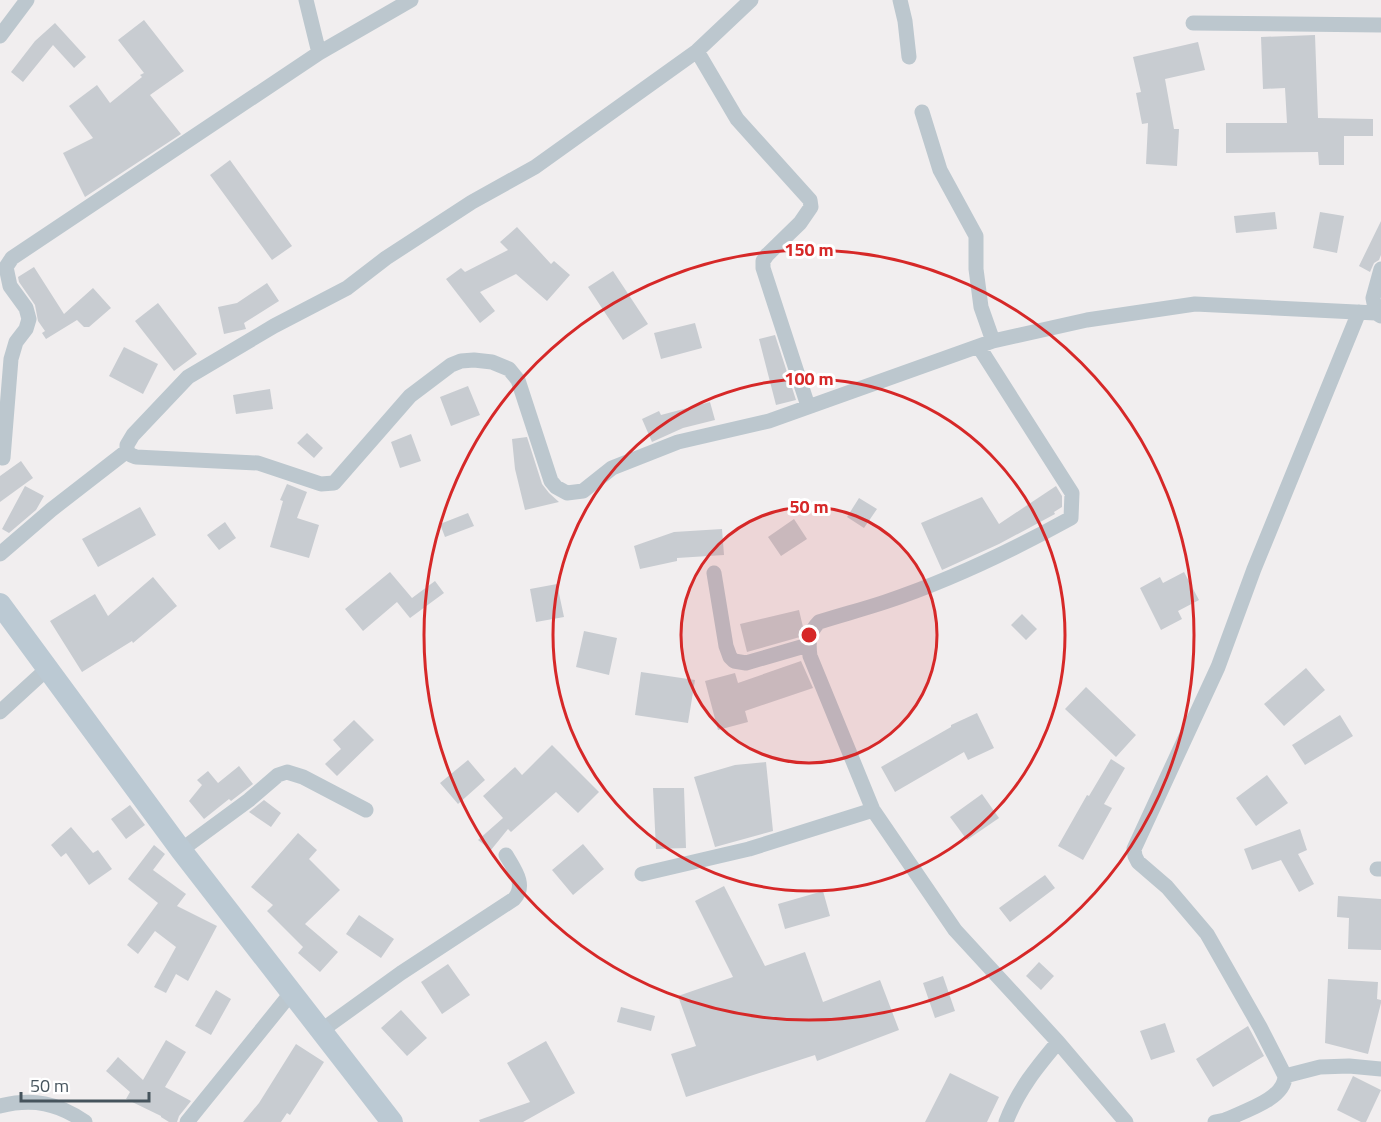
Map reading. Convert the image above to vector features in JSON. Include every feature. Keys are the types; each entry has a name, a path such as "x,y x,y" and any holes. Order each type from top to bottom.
{"street":[{"path":"0,36 27,0"},
{"path":"306,0 319,53"},
{"path":"3,458 12,359 16,342 26,329 29,319 26,308 10,286 6,267 12,258 319,53 411,0"},
{"path":"0,554 51,510 127,451 133,435 188,377 274,326 347,288 386,258 472,202 535,167 697,51 752,0"},
{"path":"900,0 909,57"},
{"path":"1193,23 1381,25"},
{"path":"697,51 737,119 810,200 811,207 800,223 763,261 763,268 808,406"},
{"path":"922,112 940,170 976,236 976,269 986,344 1072,494 1071,518 1029,542 950,576 887,601 819,622 813,628 808,645 810,656 873,810 955,930 1058,1042 1126,1122"},
{"path":"127,451 136,457 258,463 321,484 334,483 410,396 451,365 474,360 500,365 514,374 526,403 551,481 567,493 583,491 612,468 678,442 770,421 986,344 1087,320 1195,304 1378,314 1373,298 1381,269"},
{"path":"1215,1122 1280,1092 1285,1083 1285,1076 1207,934 1167,887 1138,862 1134,856 1134,849 1218,668 1254,569 1359,312"},
{"path":"714,573 726,646 734,661 752,662 778,652 808,645"},
{"path":"0,604 181,850 392,1122"},
{"path":"0,712 47,669"},
{"path":"181,850 249,800 278,774 286,772 303,777 366,810"},
{"path":"642,874 749,849 873,810"},
{"path":"322,1030 401,972 514,899 519,893 520,882 506,855"},
{"path":"187,1122 292,992"},
{"path":"1006,1122 1028,1077 1058,1042"},
{"path":"1285,1076 1320,1067 1349,1066 1381,1069"},
{"path":"0,1106 25,1101 45,1103 68,1110 85,1122"}],"building":[{"path":"144,20 184,71 150,95 181,134 85,197 63,153 93,138 69,106 97,85 110,103 142,77 140,75 144,73 118,40"},
{"path":"55,23 86,57 74,68 53,45 23,82 11,72 35,41"},
{"path":"1315,35 1318,118 1373,119 1373,136 1344,136 1344,165 1319,165 1318,152 1226,153 1226,123 1287,123 1285,88 1263,89 1261,37"},
{"path":"1198,42 1205,70 1165,79 1174,129 1179,129 1177,166 1146,164 1148,123 1142,124 1136,93 1141,92 1133,57"},
{"path":"230,160 292,246 272,260 210,175"},
{"path":"1275,212 1277,229 1236,233 1234,216"},
{"path":"1320,212 1344,216 1337,253 1313,248"},
{"path":"1381,221 1381,255 1370,272 1359,266"},
{"path":"517,227 551,264 554,261 570,275 547,301 516,274 480,292 495,311 480,323 446,279 461,268 465,272 508,250 500,242"},
{"path":"34,267 64,314 93,288 111,308 89,327 84,327 77,320 46,339 42,333 45,331 38,321 35,305 18,277"},
{"path":"613,271 648,324 623,340 588,287"},
{"path":"267,283 279,301 244,323 246,329 224,334 218,307 237,303"},
{"path":"158,303 197,354 174,371 135,321"},
{"path":"695,323 702,348 661,359 654,333"},
{"path":"775,335 796,400 776,405 759,339"},
{"path":"124,347 158,364 143,394 109,376"},
{"path":"468,386 480,415 451,426 440,397"},
{"path":"270,389 273,409 236,414 233,395"},
{"path":"710,402 715,420 683,428 652,442 642,419 659,411 661,415"},
{"path":"307,433 323,448 314,458 297,443"},
{"path":"411,434 421,461 400,468 391,442"},
{"path":"527,437 542,484 559,502 525,510 515,469 512,439"},
{"path":"21,461 33,478 0,502 0,476"},
{"path":"287,484 307,492 297,518 319,525 309,558 270,547 283,501 280,500"},
{"path":"25,486 44,496 36,510 9,533 2,529"},
{"path":"1056,486 1062,496 1062,507 1054,512 1055,514 999,544 942,570 921,523 982,497 999,524"},
{"path":"859,498 877,509 864,528 847,517"},
{"path":"140,507 156,535 98,567 82,539"},
{"path":"468,513 474,526 445,537 440,524"},
{"path":"794,519 807,539 781,556 768,537"},
{"path":"225,522 236,538 219,550 207,535"},
{"path":"722,529 724,555 677,558 677,561 640,569 634,546 674,532"},
{"path":"390,572 412,598 435,581 444,593 410,618 397,602 363,631 345,609"},
{"path":"1184,572 1199,600 1178,611 1182,619 1161,630 1140,588 1160,577 1163,583"},
{"path":"153,577 177,606 133,643 132,641 82,672 50,621 95,594 108,616"},
{"path":"557,584 564,617 536,622 530,589"},
{"path":"799,610 803,627 800,637 747,652 740,624"},
{"path":"1022,614 1037,629 1026,640 1011,625"},
{"path":"584,631 617,638 609,675 576,667"},
{"path":"801,661 813,688 745,711 748,722 718,730 705,681 735,673 738,683"},
{"path":"1306,668 1325,690 1284,726 1264,704"},
{"path":"641,672 695,680 688,723 635,715"},
{"path":"1086,687 1136,735 1116,757 1065,709"},
{"path":"977,713 994,748 968,760 964,752 895,792 881,767 951,725"},
{"path":"1340,715 1353,736 1305,765 1292,745"},
{"path":"354,720 374,740 337,776 325,764 341,749 333,740"},
{"path":"552,745 599,792 578,813 556,792 511,832 508,829 491,850 478,840 503,818 483,796 515,767 522,775"},
{"path":"1111,759 1125,768 1104,804 1112,808 1083,860 1058,846"},
{"path":"468,760 485,780 458,804 440,783"},
{"path":"766,762 773,831 715,847 694,777 735,765"},
{"path":"239,766 253,784 204,819 189,801 202,785 197,780 208,771 218,783"},
{"path":"1267,775 1288,803 1256,826 1236,798"},
{"path":"653,788 684,788 686,848 656,849"},
{"path":"982,794 999,818 967,840 950,817"},
{"path":"264,800 281,813 271,827 249,812"},
{"path":"130,805 145,825 126,839 111,819"},
{"path":"71,827 93,853 98,850 112,869 89,885 66,853 61,857 51,845"},
{"path":"1300,829 1307,850 1298,854 1314,884 1299,892 1281,860 1252,870 1244,849"},
{"path":"298,833 317,850 309,859 340,890 305,924 338,952 320,972 298,953 303,947 267,911 273,905 251,887"},
{"path":"583,844 604,869 573,895 552,870"},
{"path":"154,845 165,854 153,870 186,894 177,906 217,926 188,981 176,974 166,993 154,987 176,947 155,931 138,954 127,945 158,903 128,879"},
{"path":"1045,875 1055,888 1010,922 999,908"},
{"path":"724,886 765,966 805,952 823,1002 880,980 899,1030 817,1061 815,1055 686,1097 671,1054 696,1046 678,996 733,977 695,901"},
{"path":"823,891 830,916 785,929 778,904"},
{"path":"1338,896 1381,899 1381,950 1348,949 1349,918 1337,917"},
{"path":"359,915 394,939 381,958 346,934"},
{"path":"1039,962 1054,976 1041,990 1026,976"},
{"path":"448,964 470,995 442,1014 421,982"},
{"path":"943,976 955,1011 935,1018 923,983"},
{"path":"1328,979 1378,982 1377,999 1381,1000 1381,1003 1368,1054 1325,1043"},
{"path":"216,990 231,999 211,1035 195,1026"},
{"path":"621,1007 655,1016 651,1031 617,1022"},
{"path":"401,1010 427,1038 407,1056 381,1028"},
{"path":"1165,1023 1175,1052 1151,1060 1140,1031"},
{"path":"1248,1026 1264,1056 1213,1087 1196,1059"},
{"path":"166,1040 186,1052 165,1087 191,1101 177,1122 169,1122 126,1099 130,1092 106,1071 118,1057 143,1080"},
{"path":"546,1041 575,1093 523,1122 480,1122 479,1120 530,1102 507,1063"},
{"path":"296,1044 324,1062 290,1115 287,1113 281,1122 243,1122 259,1103"},
{"path":"950,1073 999,1097 987,1122 925,1122"},
{"path":"1353,1076 1381,1090 1366,1122 1361,1122 1337,1110"}]}
